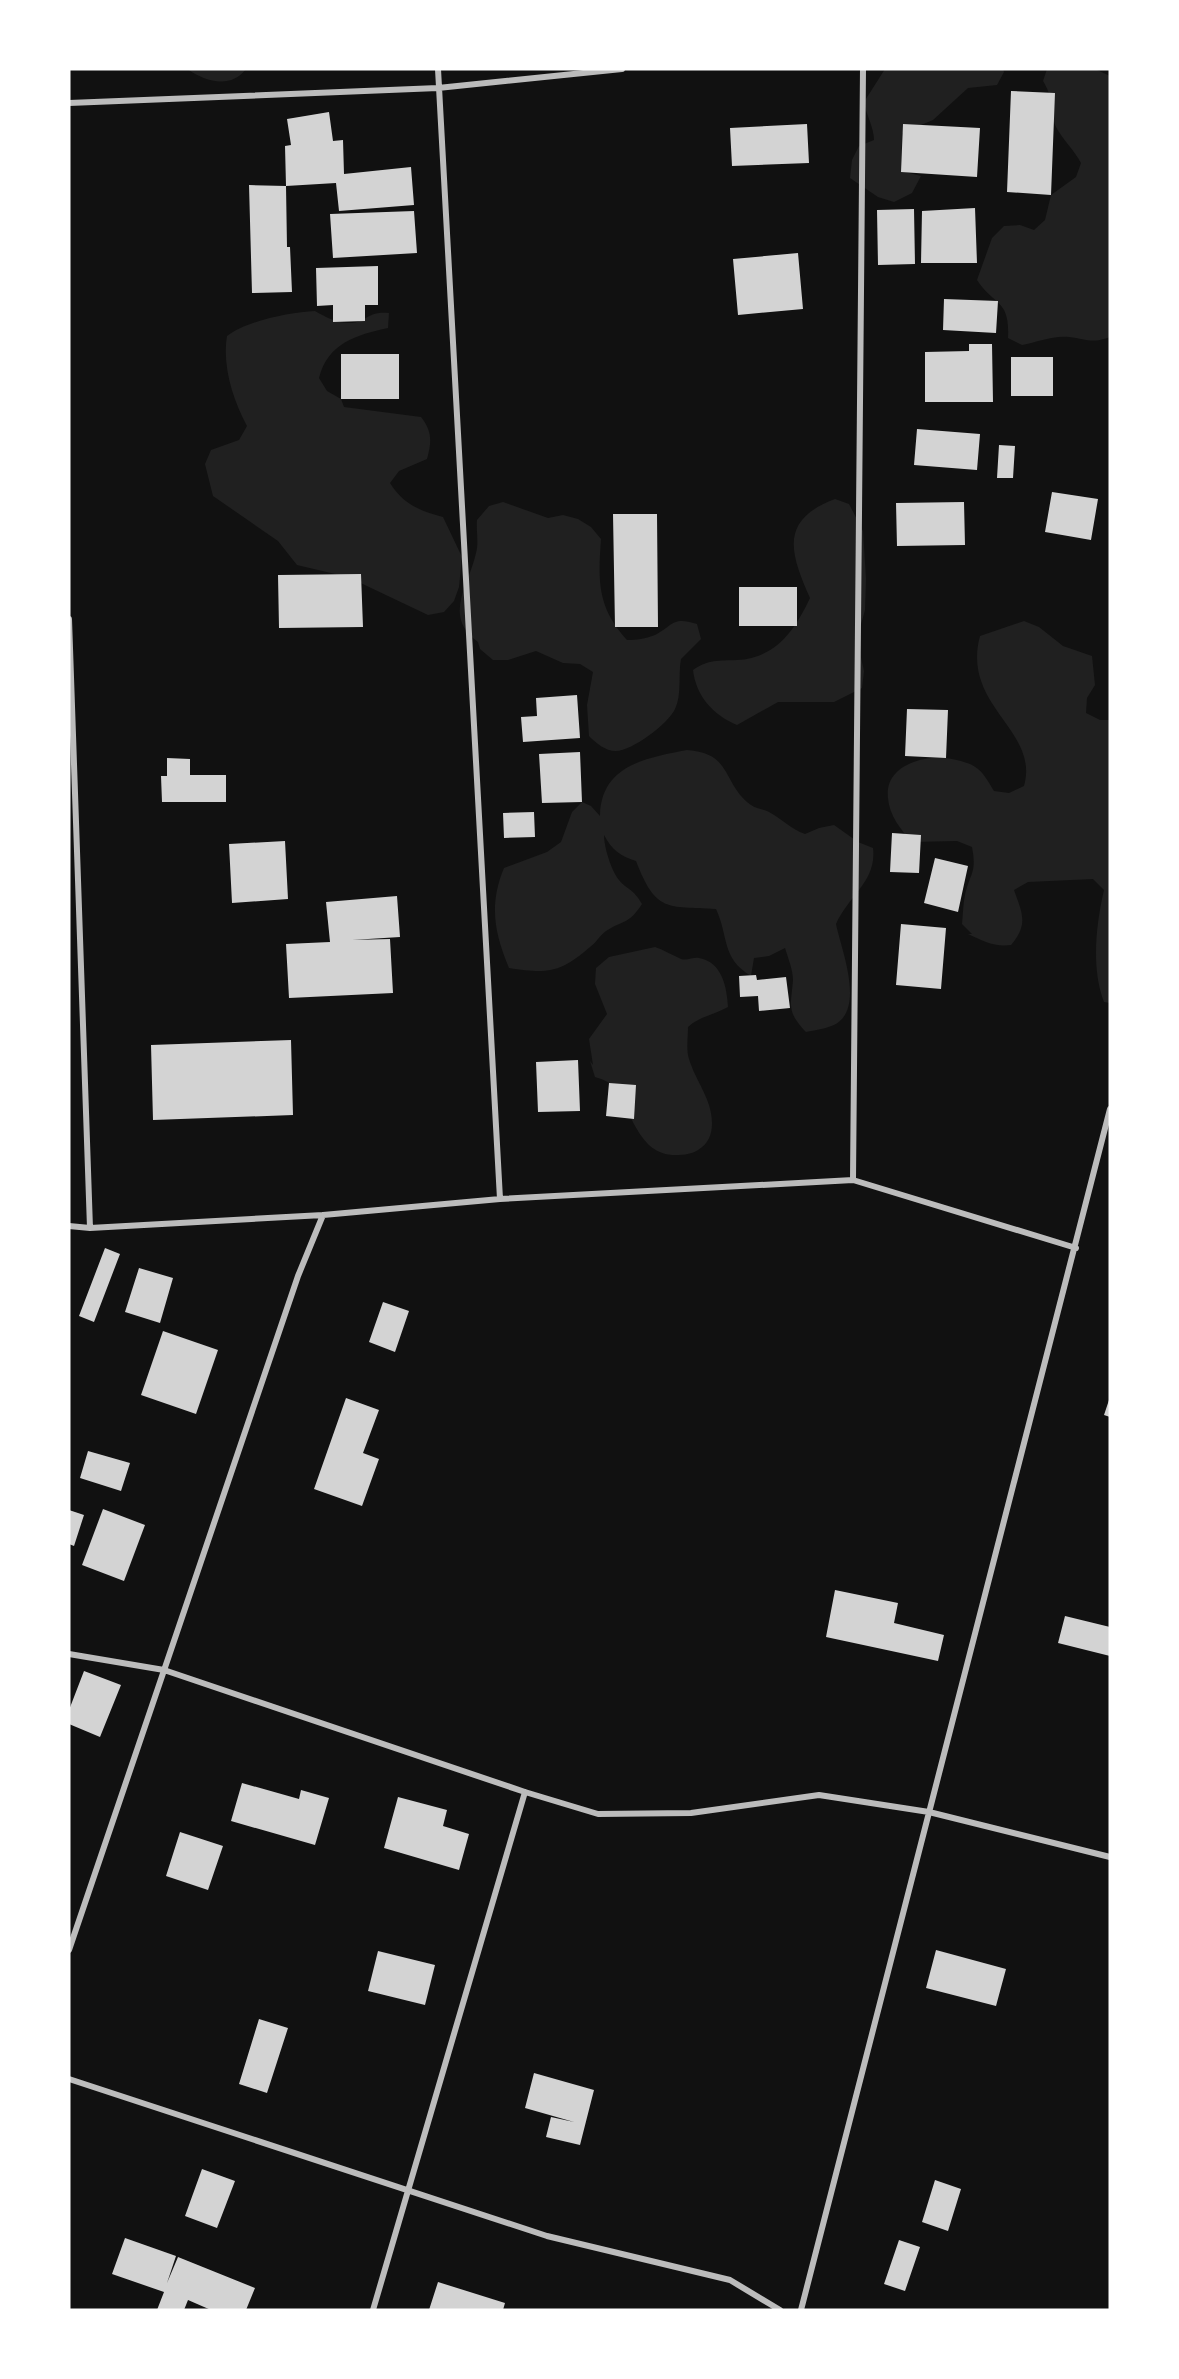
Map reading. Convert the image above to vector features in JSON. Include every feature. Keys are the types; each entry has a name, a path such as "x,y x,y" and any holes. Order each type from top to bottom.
{"street":[{"path":"438,69 500,1199"},
{"path":"69,103 438,88 622,69"},
{"path":"853,1180 864,69"},
{"path":"69,619 90,1228"},
{"path":"801,2310 1110,1109"},
{"path":"69,1226 90,1228 323,1215 500,1199 853,1180 1076,1248"},
{"path":"69,1950 298,1276 323,1215"},
{"path":"69,1654 164,1670 525,1792 598,1814 691,1813 819,1795 929,1812 1110,1857"},
{"path":"373,2310 525,1792"},
{"path":"69,2079 407,2192 465,2207 548,2236 730,2280 780,2310"}],"shaded area":[{"path":"187,69 246,69 233,79 218,81 202,77"},
{"path":"885,69 1003,69 1004,72 997,85 968,88 933,120 902,133 901,171 921,176 912,193 894,202 878,197 850,178 852,160 859,146 874,140 864,102"},
{"path":"1047,69 1095,69 1110,76 1110,337 1093,341 1057,337 1022,345 1008,338 1007,316 1004,310 977,280 992,238 1004,226 1020,225 1034,230 1045,220 1051,195 1076,177 1081,163 1056,127 1049,94 1043,81"},
{"path":"315,311 344,323 356,322 375,314 389,313 388,328 345,342 329,356 319,378 327,391 341,399 344,407 421,417 427,427 430,447 427,459 399,471 390,483 413,506 443,517 462,557 459,587 454,601 444,612 428,615 348,577 297,565 278,541 213,496 205,464 211,450 239,440 247,426 237,405 227,371 227,336 269,318"},
{"path":"835,499 849,504 863,531 865,610 857,639 864,671 862,688 834,702 778,702 737,725 728,721 713,710 702,696 693,670 709,662 751,658 763,654 791,631 810,598 794,552 797,528 817,507"},
{"path":"503,502 548,518 563,515 578,519 591,527 601,539 600,581 605,605 617,628 627,640 651,636 678,621 697,624 701,639 681,659 675,709 658,728 631,746 623,750 612,751 601,746 589,736 587,705 593,672 580,664 563,663 536,651 508,660 493,660 480,649 478,642 467,632 460,611 464,589 477,549 477,520 489,506"},
{"path":"1024,621 1039,627 1063,646 1092,656 1095,685 1087,698 1086,713 1100,720 1110,720 1110,1003 1104,1002 1096,961 1097,932 1104,890 1093,879 1028,882 1014,890 1022,918 1017,938 1011,945 984,941 968,934 972,934 962,924 963,905 973,868 972,847 957,841 912,842 896,822 889,804 889,786 900,769 931,758 952,759 972,765 983,774 994,791 1009,793 1024,786 1026,766 1021,749 981,681 977,660 980,636"},
{"path":"687,750 702,752 712,757 720,763 735,788 751,805 769,812 800,832 805,834 834,825 858,842 873,848 871,870 836,924 846,963 850,993 849,1006 843,1017 834,1025 806,1032 795,1019 791,1008 793,976 785,948 769,956 754,958 751,976 741,969 730,954 716,909 674,906 657,898 643,878 636,861 617,852 604,835 608,858 616,876 642,904 637,911 629,919 606,931 580,956 561,967 544,971 509,968 495,918 496,894 504,868 547,852 561,842 572,812 582,802 591,806 600,816 602,799 608,785 628,767 642,761"},
{"path":"655,947 681,959 707,960 722,976 726,991 728,1007 697,1020 688,1027 688,1055 707,1098 712,1123 707,1142 695,1152 685,1154 672,1155 650,1146 642,1137 611,1085 595,1077 590,1061 593,1065 589,1039 607,1014 595,984 596,968 609,957"}],"building":[{"path":"1011,91 1055,93 1051,195 1007,192"},
{"path":"329,112 333,141 343,140 344,174 411,167 414,205 339,211 336,183 286,186 285,146 291,145 287,119"},
{"path":"807,124 809,163 732,166 730,128"},
{"path":"903,124 980,128 977,177 901,172"},
{"path":"249,185 286,186 287,247 290,247 292,292 252,293"},
{"path":"975,208 977,263 921,263 922,211"},
{"path":"914,209 915,264 878,265 877,210"},
{"path":"414,211 417,253 333,258 330,214"},
{"path":"798,253 803,309 738,315 733,259"},
{"path":"378,266 378,305 365,305 365,321 333,322 333,305 317,306 316,268"},
{"path":"944,299 998,301 996,333 943,330"},
{"path":"969,344 992,344 993,402 925,402 925,352 969,351"},
{"path":"341,354 399,354 399,399 341,399"},
{"path":"1011,357 1053,357 1053,396 1011,396"},
{"path":"917,429 980,434 977,470 914,465"},
{"path":"999,445 1015,446 1013,478 997,478"},
{"path":"1052,492 1098,499 1091,540 1045,532"},
{"path":"964,502 965,545 897,546 896,503"},
{"path":"613,514 657,514 658,627 615,627"},
{"path":"361,574 363,627 279,628 278,575"},
{"path":"739,587 797,587 797,626 739,626"},
{"path":"577,695 580,738 523,742 521,717 537,716 536,698"},
{"path":"907,709 948,710 946,758 905,756"},
{"path":"580,752 582,802 542,803 539,754"},
{"path":"167,758 190,759 190,775 226,775 226,802 162,802 161,776 167,776"},
{"path":"534,812 535,837 504,838 503,813"},
{"path":"892,833 921,835 919,873 890,872"},
{"path":"285,841 288,899 232,903 229,844"},
{"path":"935,858 968,866 958,912 924,903"},
{"path":"397,896 400,937 352,940 390,939 393,993 289,998 286,944 330,942 326,902"},
{"path":"901,924 946,928 941,989 896,985"},
{"path":"756,975 757,980 786,977 790,1008 759,1011 758,996 740,997 739,976"},
{"path":"291,1040 293,1115 153,1120 151,1045"},
{"path":"578,1060 580,1111 538,1112 536,1062"},
{"path":"609,1083 636,1085 634,1119 606,1116"},
{"path":"105,1248 120,1254 94,1322 79,1316"},
{"path":"139,1268 173,1278 160,1323 125,1312"},
{"path":"383,1302 409,1311 395,1352 369,1342"},
{"path":"163,1331 218,1350 196,1414 141,1395"},
{"path":"1110,1397 1110,1417 1104,1415"},
{"path":"346,1398 379,1410 363,1453 379,1459 362,1506 314,1489"},
{"path":"88,1451 130,1463 121,1491 80,1478"},
{"path":"103,1509 145,1525 124,1581 82,1565"},
{"path":"69,1510 84,1515 74,1546 69,1544"},
{"path":"835,1590 898,1603 894,1623 944,1635 938,1661 826,1637"},
{"path":"1065,1616 1110,1627 1110,1656 1058,1643"},
{"path":"84,1671 121,1685 100,1737 69,1724 69,1710"},
{"path":"242,1783 299,1799 301,1790 329,1798 315,1845 231,1821"},
{"path":"398,1797 447,1810 443,1826 469,1834 459,1870 384,1848"},
{"path":"180,1832 223,1846 208,1890 166,1876"},
{"path":"936,1950 1006,1969 996,2006 926,1988"},
{"path":"378,1951 435,1965 425,2005 368,1991"},
{"path":"259,2019 288,2028 267,2093 239,2084"},
{"path":"534,2073 594,2090 580,2145 546,2137 551,2117 574,2122 525,2108"},
{"path":"202,2169 235,2181 217,2228 185,2216"},
{"path":"935,2180 961,2189 948,2231 922,2222"},
{"path":"125,2238 176,2256 167,2283 178,2257 255,2288 246,2310 211,2310 188,2300 184,2310 157,2310 164,2292 112,2274"},
{"path":"899,2240 920,2247 905,2291 884,2284"},
{"path":"438,2282 505,2303 503,2310 429,2310"}]}
